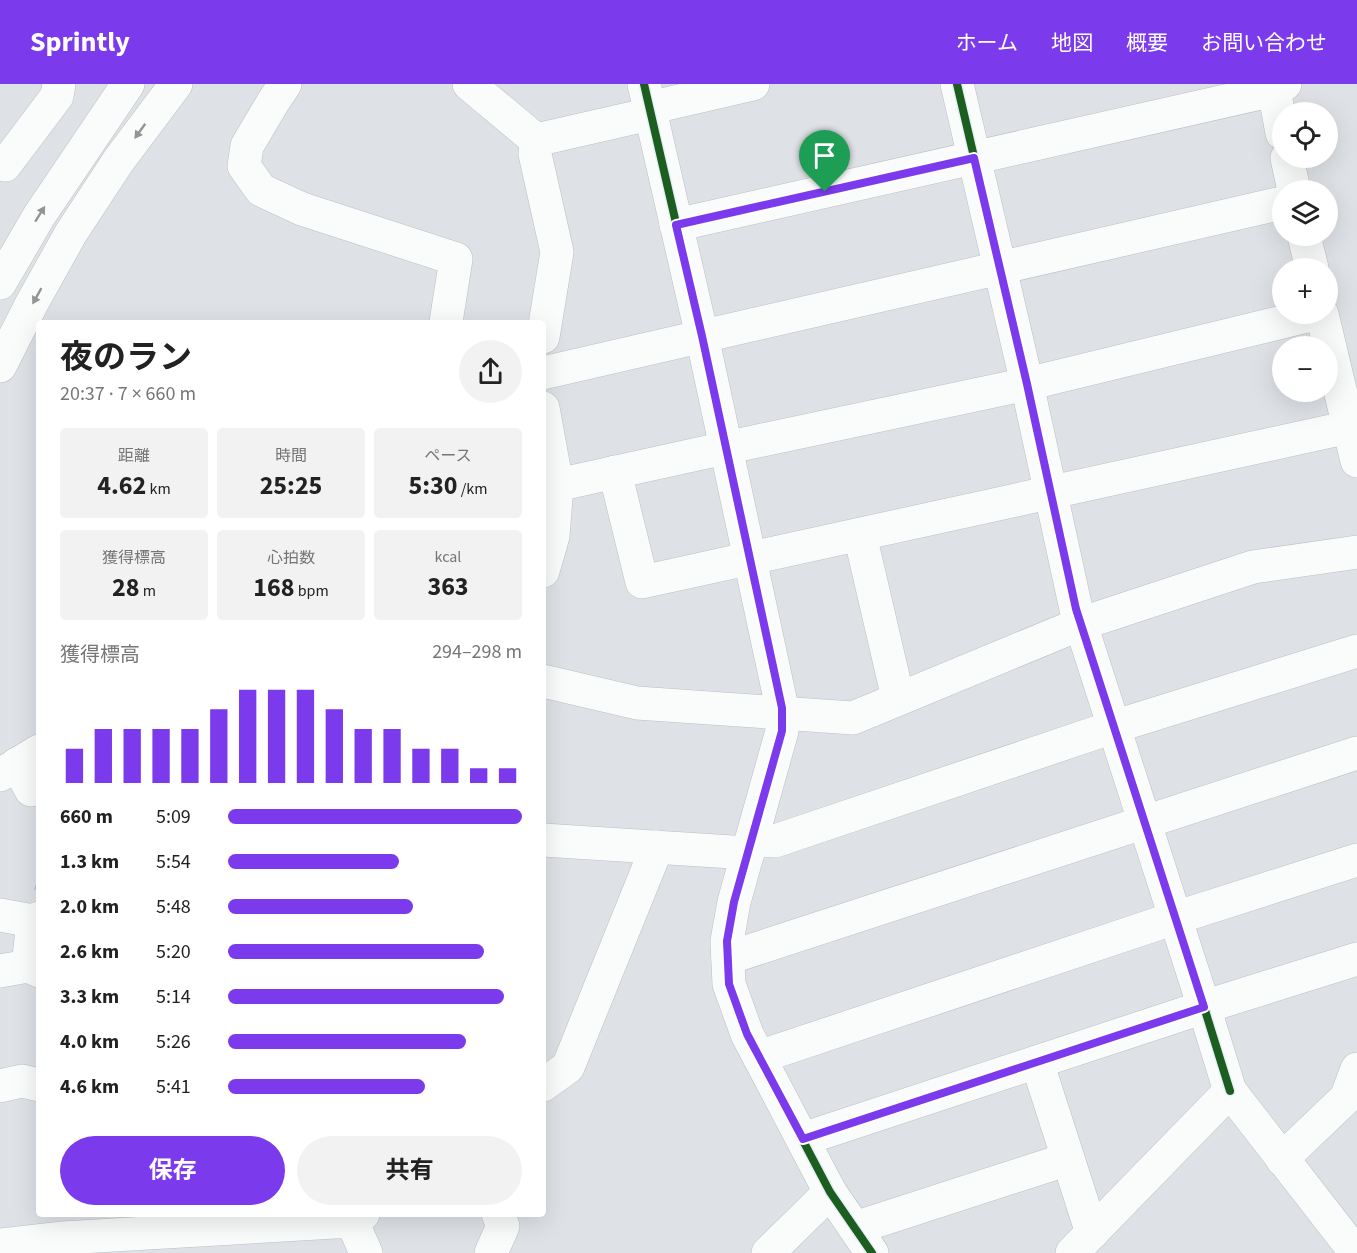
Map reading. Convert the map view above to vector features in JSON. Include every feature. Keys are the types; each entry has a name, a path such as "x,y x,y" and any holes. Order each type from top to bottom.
{"main road":[{"path":"0,164 5,165 57,96 59,84"},
{"path":"0,283 39,216 128,84"},
{"path":"0,366 71,233 119,160 176,84"},
{"path":"285,84 247,146 244,166 261,190 302,209 456,259 446,320"},
{"path":"469,84 536,140"},
{"path":"536,140 647,102 753,84"},
{"path":"957,84 1080,624 1230,1091 1356,1253"},
{"path":"676,225 974,158 1277,86 1279,102"},
{"path":"647,102 702,336 782,708 782,731 734,902 727,941 729,984 747,1034 830,1192 863,1240 1068,1159"},
{"path":"536,140 535,154 557,252 546,320"},
{"path":"546,372 1272,205"},
{"path":"557,485 1027,384 1274,324"},
{"path":"1327,324 1346,367 1349,427 1357,461"},
{"path":"546,424 557,485 553,536 546,560"},
{"path":"615,472 642,582 1349,427"},
{"path":"860,535 898,699"},
{"path":"546,682 638,703 853,718 1080,624 1253,567 1357,552"},
{"path":"546,840 657,847 750,847 775,841 1113,727 1357,651"},
{"path":"728,958 1357,753"},
{"path":"546,1083 568,1067 657,847"},
{"path":"759,1057 1174,918 1357,860"},
{"path":"0,915 36,919 22,970"},
{"path":"803,1139 1357,959"},
{"path":"1037,1062 1068,1159 1082,1243"},
{"path":"1282,1159 1346,1098 1357,1068"},
{"path":"0,1086 22,1081 36,1084"},
{"path":"1082,1243 1230,1091"},
{"path":"768,1253 830,1192"},
{"path":"0,1245 66,1235 217,1241 358,1217 366,1253"},
{"path":"491,1253 503,1226 499,1217"}],"cycle path":[{"path":"644,84 702,336 782,708 782,731 734,902 727,941 729,984 747,1034 830,1192 872,1253"},
{"path":"957,84 1027,384 1076,609 1230,1091"}],"route":[{"path":"974,158 1027,384 1076,609 1204,1007 803,1139 747,1034 729,984 727,941 734,902 782,731 782,708 676,225 825,192 974,158"}]}
